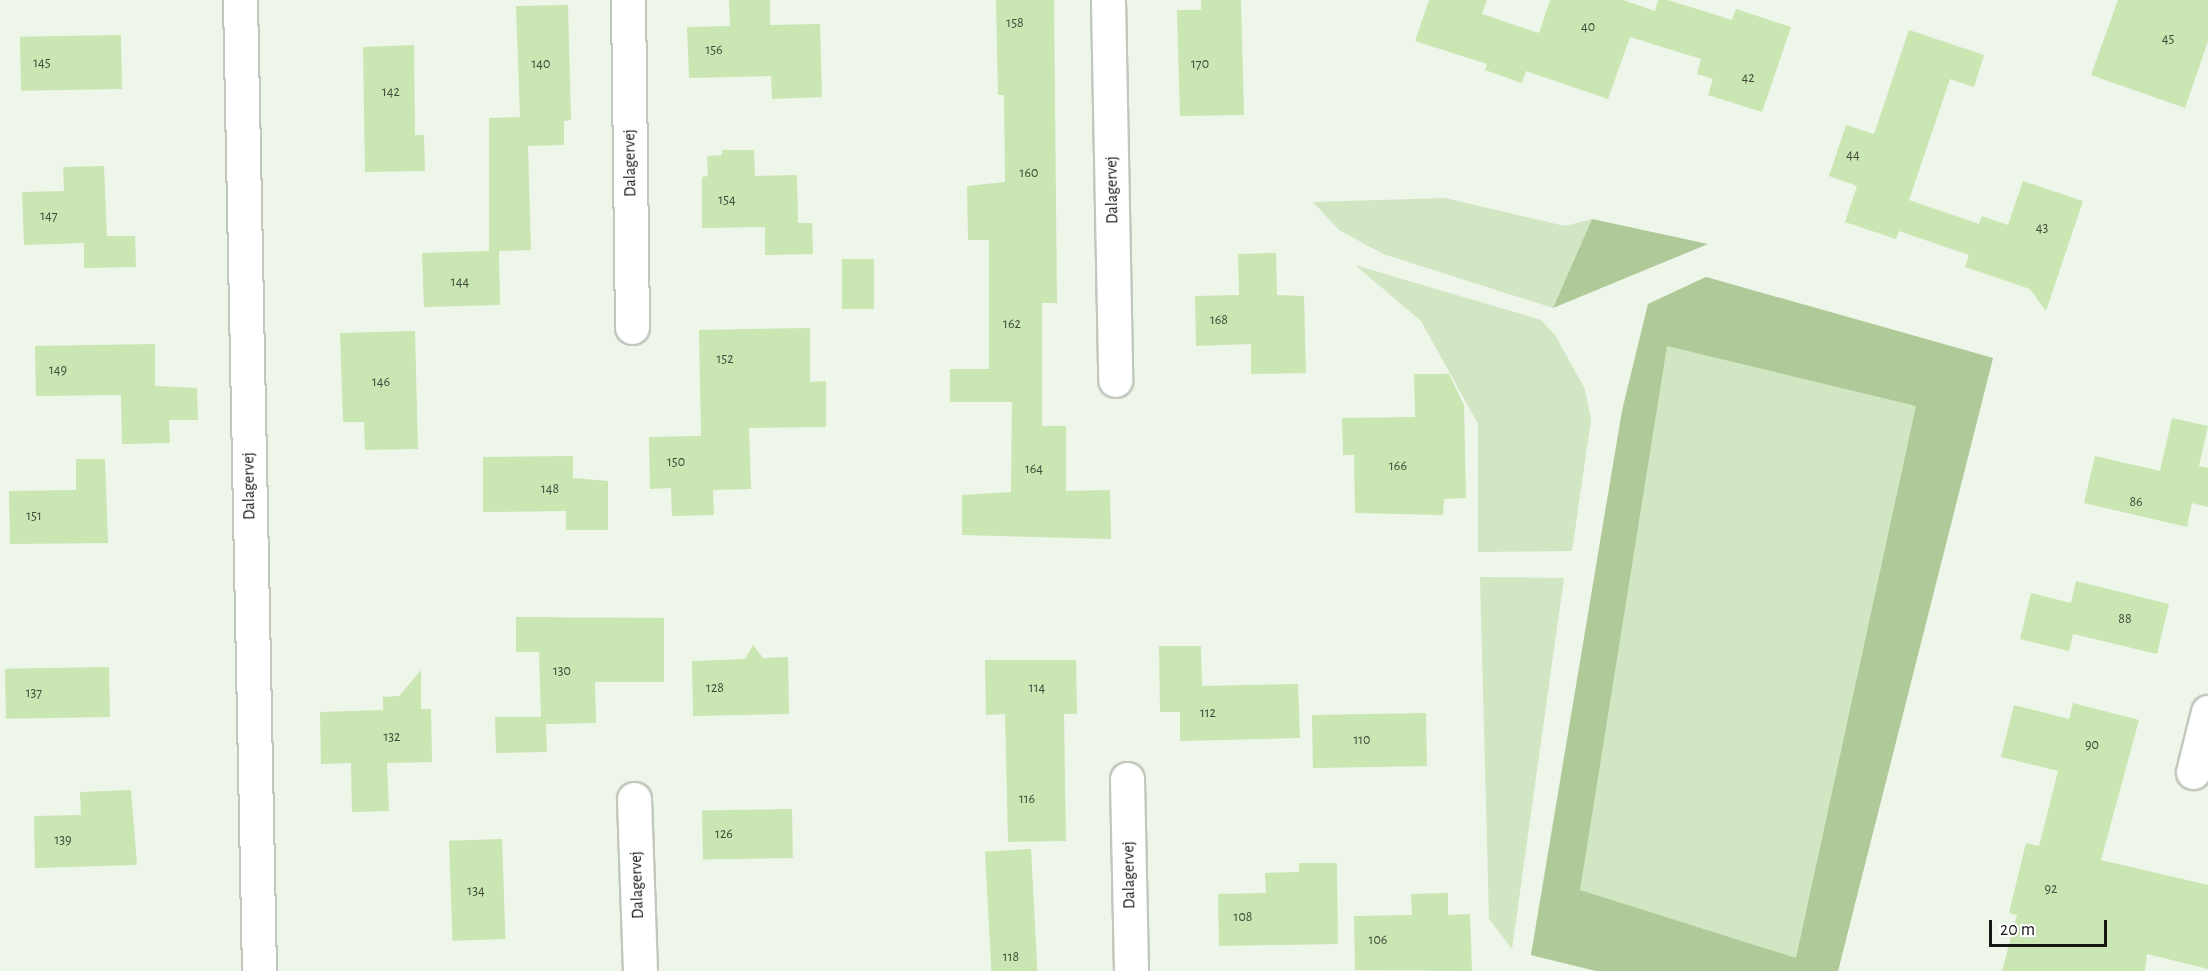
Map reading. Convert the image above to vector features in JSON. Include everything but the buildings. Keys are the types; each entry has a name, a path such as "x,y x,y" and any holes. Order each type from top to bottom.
{"street":[{"name":"Dalagervej","path":"240,0 259,971"},
{"name":"Dalagervej","path":"628,0 632,327"},
{"name":"Dalagervej","path":"1108,0 1115,380"},
{"path":"2193,772 2208,711"},
{"name":"Dalagervej","path":"1127,779 1131,971"},
{"name":"Dalagervej","path":"634,799 640,971"}],"green space":[{"path":"1445,198 1565,226 1592,219 1553,308 1383,254 1339,230 1313,202"},
{"path":"1592,219 1708,244 1553,308"},
{"path":"1355,265 1541,320 1555,335 1585,389 1591,420 1572,551 1478,552 1478,424 1421,321"},
{"path":"1706,277 1993,358 1838,971 1596,971 1531,955 1622,411 1648,304"},
{"path":"1706,277 1993,358 1838,971 1596,971 1531,955 1622,411 1648,304","holes":["1667,346 1916,406 1796,958 1580,890"]},
{"path":"1480,577 1564,578 1512,949 1489,919"}]}
